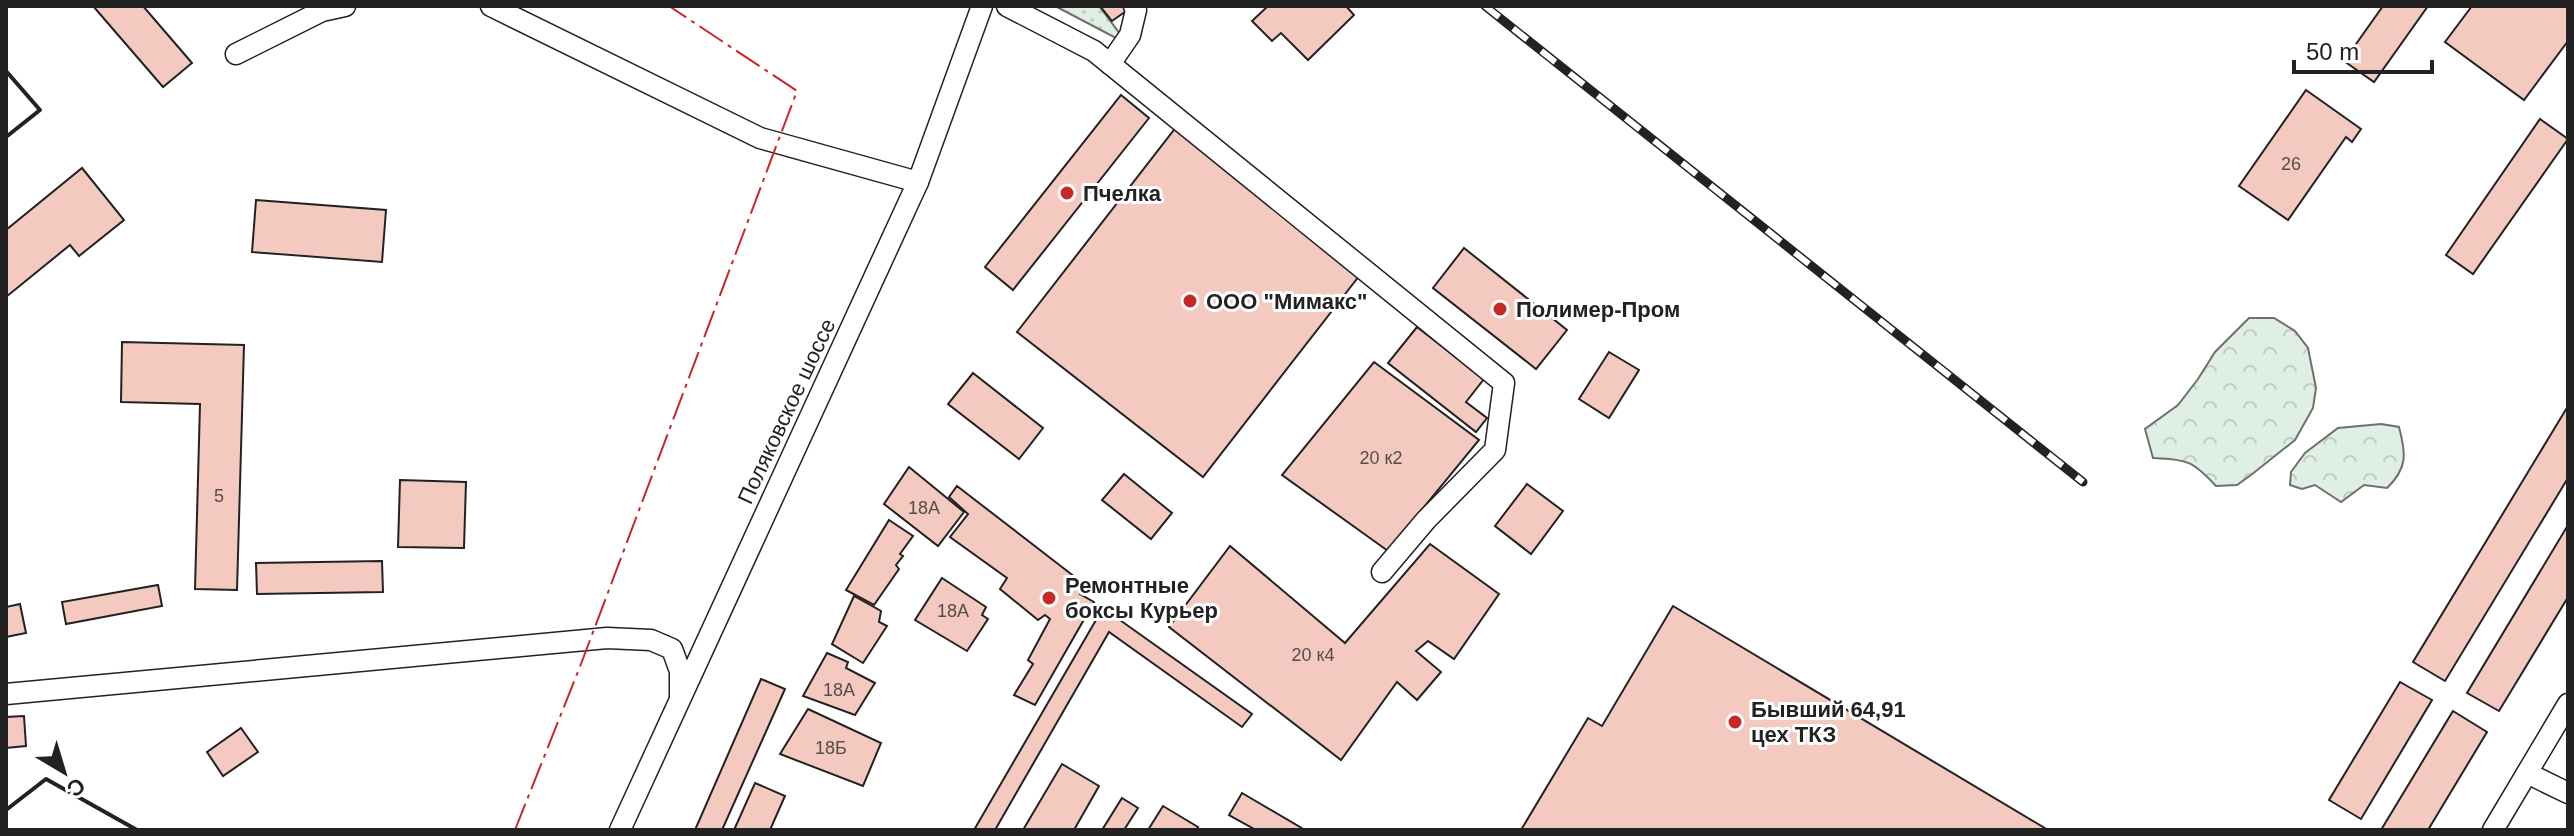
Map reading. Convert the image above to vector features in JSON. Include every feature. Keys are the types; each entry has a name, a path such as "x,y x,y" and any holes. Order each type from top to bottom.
{"street":[{"path":"236,54 322,11 345,6"},
{"path":"491,6 760,138 918,182"},
{"name":"Поляковское шоссе","path":"620,830 918,182 982,6"},
{"path":"1007,6 1094,51 1504,383 1495,450 1426,520 1382,572"},
{"path":"1110,64 1130,35 1136,10 1134,6"},
{"path":"6,694 607,638 651,640 672,649 680,671 680,699"},
{"path":"2493,830 2568,704"},
{"path":"2527,773 2568,793"}],"green space":[{"path":"1055,6 1099,6 1120,34 1116,38"},
{"path":"2249,318 2274,318 2295,331 2308,348 2316,388 2313,408 2295,440 2237,485 2216,486 2189,463 2153,458 2145,429 2178,405 2215,352"},
{"path":"2381,424 2399,427 2404,452 2399,474 2387,488 2364,485 2341,502 2315,485 2302,489 2290,485 2291,472 2305,453 2338,428"}],"building":[{"path":"93,6 143,6 192,63 163,87"},
{"path":"1100,6 1127,6 1129,9 1112,21"},
{"path":"1268,6 1346,6 1354,15 1308,60 1281,33 1272,41 1252,21"},
{"path":"2383,6 2428,6 2374,82 2344,61"},
{"path":"2472,6 2568,6 2568,41 2524,100 2445,42"},
{"path":"2306,90 2361,129 2352,142 2346,137 2288,220 2239,186"},
{"name":"Пчелка","path":"1121,95 1149,118 1013,290 985,267"},
{"path":"2540,119 2568,139 2473,274 2446,255"},
{"name":"ООО \"Мимакс\"","path":"1177,126 1363,271 1203,477 1017,332"},
{"path":"82,168 124,220 79,256 70,245 6,297 6,230"},
{"path":"256,200 386,210 382,262 252,252"},
{"name":"Полимер-Пром","path":"1464,248 1567,330 1536,369 1433,288"},
{"name":"Полимер-Пром","path":"1417,327 1484,379 1466,402 1487,418 1476,432 1388,363"},
{"path":"122,342 244,345 237,590 195,589 200,404 121,402"},
{"path":"1609,352 1639,370 1609,418 1579,399"},
{"path":"1374,362 1479,440 1388,551 1282,475"},
{"path":"973,373 1043,428 1019,459 948,404"},
{"path":"2568,406 2568,478 2445,681 2413,662"},
{"path":"909,467 964,512 938,546 884,504"},
{"path":"1124,474 1172,513 1151,539 1102,500"},
{"path":"400,480 466,482 464,548 398,547"},
{"path":"1527,484 1563,511 1531,554 1495,526"},
{"name":"Ремонтные боксы Курьер","path":"957,486 1084,584 1080,594 1094,602 1035,705 1014,695 1033,664 1028,660 1050,619 1045,615 1038,620 1000,589 1007,578 950,537 968,514 949,497"},
{"path":"889,520 913,536 900,554 903,556 896,565 899,569 874,605 846,590"},
{"path":"2568,525 2568,597 2499,711 2467,693"},
{"path":"1430,544 1499,594 1454,659 1428,641 1416,651 1441,672 1417,700 1397,682 1341,760 1169,627 1230,546 1345,643"},
{"path":"382,561 383,592 257,594 256,563"},
{"path":"942,578 986,607 982,615 988,619 967,651 915,620"},
{"path":"158,585 162,606 66,624 62,602"},
{"path":"854,596 881,611 879,622 887,626 863,663 832,644"},
{"path":"20,604 26,633 6,637 6,607"},
{"name":"Бывший 64,91 цех ТКЗ","path":"1673,606 2048,830 1521,830 1588,718 1602,726"},
{"path":"1103,608 1252,714 1242,727 1109,632 995,830 974,830"},
{"path":"827,653 848,662 846,668 875,683 855,715 803,696"},
{"path":"761,679 785,689 722,830 695,830"},
{"path":"2400,682 2432,700 2361,819 2329,800"},
{"path":"808,709 881,743 863,786 780,754"},
{"path":"2453,711 2487,732 2428,830 2381,830"},
{"path":"24,716 26,746 6,748 6,717"},
{"path":"241,728 258,752 223,776 207,752"},
{"path":"1062,764 1099,786 1074,830 1023,830"},
{"path":"755,783 785,796 770,830 734,830"},
{"path":"1242,793 1305,830 1256,830 1229,815"},
{"path":"1122,798 1138,808 1124,830 1102,830"},
{"path":"1163,806 1198,827 1196,830 1148,830"}],"railway":[{"path":"1485,6 2083,482"}],"fence":[{"path":"6,810 46,779 137,830"}],"wall":[{"path":"6,71 40,110 6,137"},
{"path":"6,810 46,779 137,830"}],"power":[{"path":"515,830 581,664 797,91 669,6"}],"place":[{"name":"Пчелка","path":"1067,193"},
{"name":"ООО \"Мимакс\"","path":"1190,301"},
{"name":"Полимер-Пром","path":"1500,309"},
{"name":"Ремонтные боксы Курьер","path":"1049,598"},
{"name":"Бывший 64,91 цех ТКЗ","path":"1735,722"}]}
